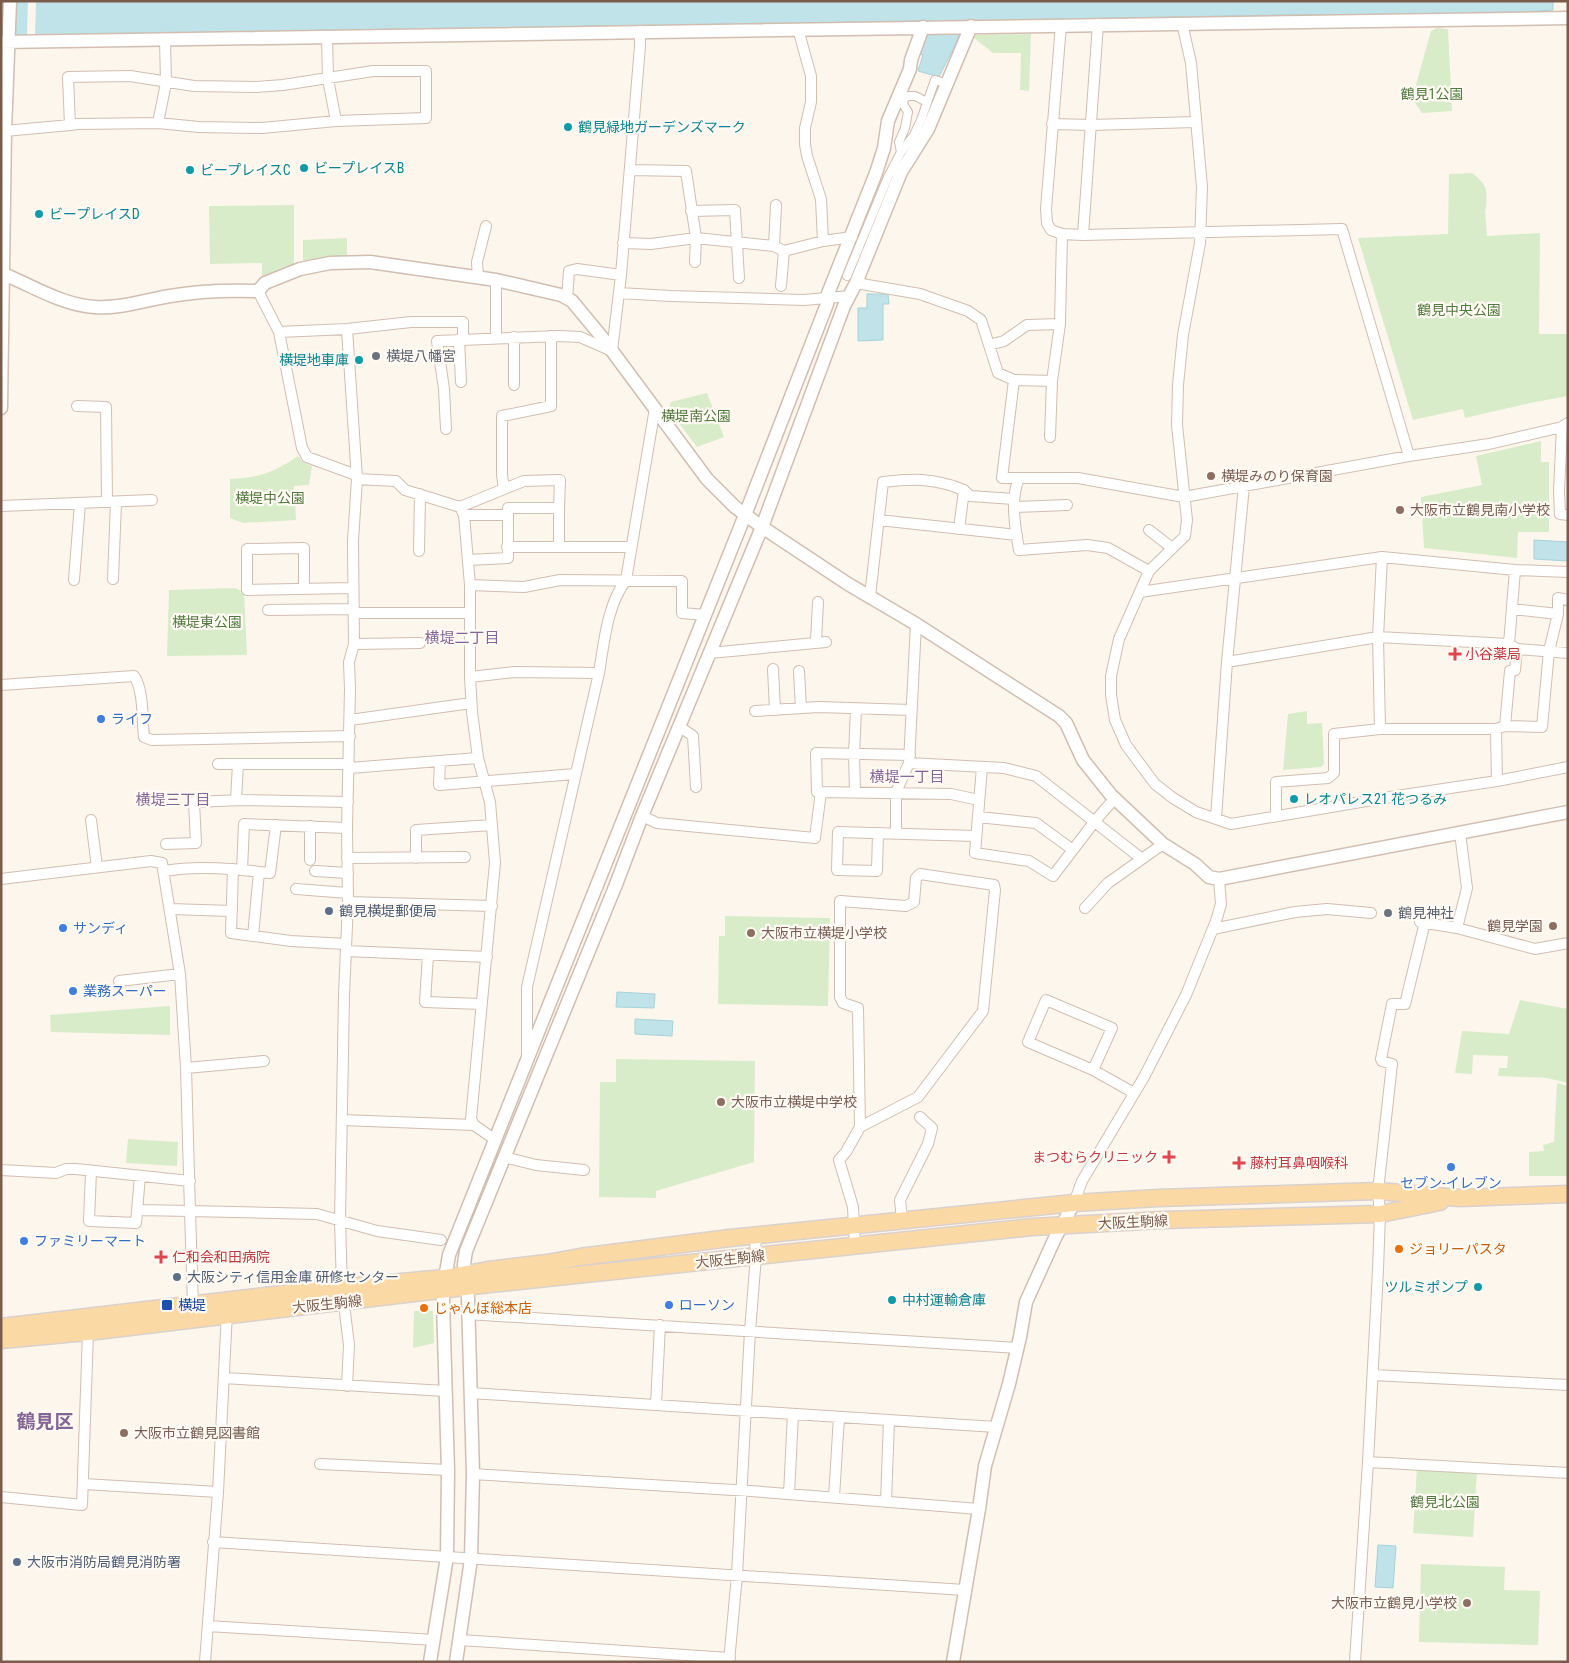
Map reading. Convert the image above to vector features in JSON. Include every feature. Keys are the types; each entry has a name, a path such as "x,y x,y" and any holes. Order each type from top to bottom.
{"main road":[{"name":"大阪生駒線","path":"466,1281 488,1270 547,1263 590,1255 854,1224 1074,1203 1168,1197 1378,1191 1460,1198 1568,1194"},
{"name":"大阪生駒線","path":"1,1340 88,1332 228,1308 466,1281 756,1256 1032,1227 1162,1220 1380,1214 1460,1198"},
{"name":"大阪生駒線","path":"1,1327 193,1305 228,1308"}],"street":[{"path":"1,408 6,40 10,1"},
{"path":"6,40 1568,18"},
{"path":"1182,23 1191,63 1202,187 1200,244 1182,341 1178,385 1177,425 1187,520 1185,536 1149,571 1119,639 1114,656 1111,695 1115,720 1126,745 1155,784 1173,798 1196,812 1231,824 1390,796 1497,781 1568,767"},
{"path":"1083,235 1098,24"},
{"path":"1060,25 1046,216 1051,230 1062,234 1083,235 1342,229 1409,456"},
{"path":"852,280 901,172 924,138 948,84 966,26"},
{"path":"456,1662 471,1559 473,1474 468,1314 464,1264 466,1251 615,887 642,816 762,527 844,306 850,296 852,280 882,175 888,121 910,68 911,60 927,27"},
{"path":"798,29 811,76 811,102 805,128 804,144 821,199 823,241"},
{"path":"612,351 621,275 640,32"},
{"path":"327,36 328,79 336,121"},
{"path":"158,123 166,83 165,39"},
{"path":"5,131 70,125 158,123 199,127 262,128 336,121 426,118 426,71 373,72 282,86 256,87 213,87 166,83 130,76 68,77 70,125"},
{"path":"430,1662 448,1557 444,1284 448,1255 745,515 852,237 882,175 914,135 922,120 935,80 948,84"},
{"path":"901,152 899,142 905,128 908,112 903,104 904,99 907,96 915,96 927,102"},
{"path":"1052,124 1091,125 1195,122"},
{"path":"630,170 686,171 696,238 695,262"},
{"path":"774,246 776,205"},
{"path":"691,211 735,210 738,278"},
{"path":"478,278 477,262 486,226"},
{"path":"1050,437 1052,381 1060,324 1062,234"},
{"path":"623,243 651,244 696,238 774,246 784,251 823,241 852,237"},
{"path":"781,286 784,251"},
{"path":"258,292 265,283 300,269 330,263 370,262 496,280 561,295 572,301 612,351 707,479 745,515 1058,716 1066,723 1083,760 1115,798 1163,844 1195,864 1209,877 1219,878 1568,812"},
{"path":"567,299 569,271 577,269 621,275"},
{"path":"2,274 53,296 75,304 92,307 118,306 188,293 258,292"},
{"path":"496,280 496,337"},
{"path":"852,280 920,294 968,311 980,320 998,373 1014,380 1052,381"},
{"path":"258,292 280,332 302,448 307,457 356,477 396,481 406,490 462,511 508,515"},
{"path":"619,293 804,300 828,296 850,296"},
{"path":"280,332 347,329 411,322 463,322 461,382"},
{"path":"989,345 1004,341 1027,325 1060,324"},
{"path":"347,329 356,477 353,541 354,644 349,662 348,898 340,1220 343,1295 349,1345 347,1386"},
{"path":"446,428 444,389 438,341 514,336 580,337 612,351"},
{"path":"514,336 514,386"},
{"path":"504,489 502,474 502,416 551,406 551,336"},
{"path":"1014,380 1002,478 1078,478 1184,497 1409,456 1490,444 1565,425 1559,491 1560,514 1568,515"},
{"path":"77,406 106,407 113,579"},
{"path":"527,1057 527,987 599,673 606,632 619,589 626,580 655,408"},
{"path":"1019,478 1015,489 1014,503 1019,550 1087,545 1108,548 1149,571"},
{"path":"870,596 883,482 928,479 964,490 970,496 1014,503 1066,505"},
{"path":"462,511 504,489 524,481 560,480 559,547"},
{"path":"1216,818 1244,486"},
{"path":"959,529 964,490"},
{"path":"419,551 420,494"},
{"path":"1,506 152,500"},
{"path":"74,580 80,503"},
{"path":"468,560 508,558 508,508 559,508"},
{"path":"462,511 470,585 471,703 478,758 490,802 495,864 471,1119 474,1125 494,1139"},
{"path":"879,520 1017,535"},
{"path":"1149,530 1172,548"},
{"path":"507,547 631,548"},
{"path":"304,589 304,548 247,549 247,590 304,589 353,588"},
{"path":"1380,729 1378,637 1382,556"},
{"path":"1140,592 1382,556 1515,570 1568,572"},
{"path":"1497,781 1500,728 1510,671 1515,670 1512,609 1515,570"},
{"path":"470,585 524,587 560,580 682,581 682,613 705,615"},
{"path":"1276,816 1276,782 1328,778 1334,773 1334,734 1380,729 1542,727 1549,652 1558,614 1558,598 1568,600"},
{"path":"710,653 821,642 818,602"},
{"path":"1512,609 1558,614"},
{"path":"268,610 470,613"},
{"path":"896,834 896,792 909,759 916,624"},
{"path":"1228,662 1378,637 1513,646 1568,653"},
{"path":"354,644 420,643"},
{"path":"773,669 775,710"},
{"path":"799,671 801,708"},
{"path":"470,677 515,672 599,673"},
{"path":"1,685 134,676 138,681 144,737 152,740 350,736"},
{"path":"350,720 471,703"},
{"path":"755,711 819,707 911,710"},
{"path":"855,792 856,709"},
{"path":"680,727 693,736 696,786"},
{"path":"979,800 951,794 817,792 816,754 854,754 1004,768 1036,776 1142,859"},
{"path":"218,764 350,766 478,758"},
{"path":"440,761 440,785 575,774"},
{"path":"236,800 238,764"},
{"path":"982,767 975,853 1029,861 1053,876 1115,798"},
{"path":"642,816 657,823 814,838 821,792"},
{"path":"166,844 196,843 194,802 236,800 348,802"},
{"path":"978,817 1036,823 1072,850"},
{"path":"91,820 97,868"},
{"path":"347,828 244,824 232,911 231,934 346,948 428,955 487,957"},
{"path":"165,871 176,869 238,870 270,873 276,825"},
{"path":"416,858 416,830 492,825"},
{"path":"310,826 310,860"},
{"path":"619,829 634,836"},
{"path":"878,833 877,871 836,870 838,832 878,833 896,834 976,836"},
{"path":"1457,928 1467,888 1460,833"},
{"path":"1085,908 1108,883 1163,844"},
{"path":"347,858 466,857"},
{"path":"1,879 151,861 162,863 165,871 180,974 186,1068 193,1305"},
{"path":"315,871 348,873"},
{"path":"253,936 259,872"},
{"path":"855,1245 853,1207 839,1160 846,1152 860,1127 858,1008 843,1002 840,997 840,901 906,906 914,902 916,878 920,874 994,885 983,1011 918,1097 860,1127"},
{"path":"953,1662 979,1509 984,1466 1018,1348 1026,1302 1074,1203 1082,1181 1134,1093 1186,995 1213,929 1221,904 1219,878"},
{"path":"296,889 348,898 492,906"},
{"path":"170,909 232,911"},
{"path":"1213,929 1295,912 1327,909 1371,913"},
{"path":"1355,1662 1373,1375 1380,1214 1378,1191 1392,1064 1381,1059 1392,1004 1405,1004 1422,922 1457,928 1535,949 1568,943"},
{"path":"428,955 425,1002 482,1004"},
{"path":"120,981 180,974"},
{"path":"1093,1070 1112,1028 1046,1000 1028,1042 1093,1070 1134,1093"},
{"path":"186,1068 264,1061"},
{"path":"902,1220 900,1200 928,1144 932,1128 920,1117"},
{"path":"342,1120 474,1125"},
{"path":"485,1164 536,1165 584,1170"},
{"path":"1,1170 56,1173 66,1169 190,1181"},
{"path":"91,1171 89,1221 136,1223 140,1176"},
{"path":"138,1210 316,1214 377,1231 441,1240"},
{"path":"460,1640 730,1660 737,1575 750,1331 756,1256 754,1236"},
{"path":"205,1662 218,1492 228,1308"},
{"path":"468,1314 1018,1348"},
{"path":"656,1405 660,1325"},
{"path":"1,1497 82,1505 88,1332"},
{"path":"1373,1375 1568,1385"},
{"path":"224,1378 445,1391"},
{"path":"470,1393 996,1427"},
{"path":"789,1494 793,1414"},
{"path":"834,1498 838,1417"},
{"path":"886,1502 889,1420"},
{"path":"1368,1462 1568,1473"},
{"path":"320,1464 448,1470"},
{"path":"473,1474 742,1490 979,1509"},
{"path":"84,1484 218,1492"},
{"path":"213,1542 965,1590"},
{"path":"208,1626 434,1640"}],"green space":[{"name":"鶴見1公園","path":"1437,28 1448,29 1452,111 1422,113 1412,99 1431,31"},
{"path":"1031,34 1029,91 1020,90 1021,53 993,53 974,38 975,35"},
{"name":"鶴見中央公園","path":"1472,173 1481,181 1485,188 1487,236 1540,233 1539,334 1568,334 1568,396 1465,418 1463,409 1413,420 1358,238 1448,234 1449,174"},
{"path":"294,205 294,264 262,277 262,263 210,264 209,206"},
{"path":"347,238 347,255 303,264 303,240"},
{"name":"横堤南公園","path":"707,393 724,437 697,447 669,410 671,402"},
{"path":"1541,441 1541,462 1549,462 1549,532 1518,532 1517,558 1424,548 1421,497 1482,485 1476,456"},
{"name":"横堤中公園","path":"298,456 303,462 312,466 309,485 294,486 296,520 243,523 230,518 230,479 258,476"},
{"name":"横堤東公園","path":"235,588 244,592 247,655 167,656 169,590"},
{"path":"1307,711 1307,724 1322,723 1324,764 1321,767 1283,770 1288,714"},
{"path":"725,916 830,918 828,1006 718,1004 719,936 725,936"},
{"path":"1520,1000 1568,1009 1568,1083 1547,1078 1498,1076 1499,1068 1507,1068 1508,1056 1473,1055 1472,1074 1455,1073 1462,1031 1509,1034"},
{"path":"170,1006 170,1035 51,1032 50,1015"},
{"path":"616,1059 755,1061 754,1162 656,1191 656,1198 599,1197 600,1082 616,1082"},
{"path":"1557,1083 1568,1086 1568,1176 1529,1176 1529,1152 1544,1151 1543,1145 1554,1142"},
{"path":"128,1139 178,1142 177,1166 126,1163"},
{"path":"414,1311 433,1311 434,1343 413,1348"},
{"name":"鶴見北公園","path":"1417,1468 1477,1471 1473,1537 1413,1533"},
{"path":"1421,1564 1505,1567 1504,1590 1540,1591 1538,1645 1419,1642"}],"water":[{"path":"1,1 1553,1 1553,10 1496,14 1278,15 964,21 957,41 939,77 918,71 923,55 920,54 933,21 25,35 1,34"},
{"path":"867,294 888,294 889,304 883,304 883,340 858,341 858,308 867,308"},
{"path":"1534,540 1568,542 1568,561 1534,559"},
{"path":"617,992 655,994 654,1008 616,1007"},
{"path":"635,1019 673,1021 672,1036 635,1034"},
{"path":"1378,1545 1396,1546 1393,1588 1375,1587"}],"pier":[{"path":"28,1 36,1 35,36 27,36"}],"place":[{"name":"鶴見緑地ガーデンズマーク","path":"568,127"},
{"name":"ビープレイスB","path":"304,168"},
{"name":"ビープレイスC","path":"190,170"},
{"name":"ビープレイスD","path":"39,214"},
{"name":"横堤八幡宮","path":"376,356"},
{"name":"横堤地車庫","path":"359,360"},
{"name":"横堤みのり保育園","path":"1211,476"},
{"name":"大阪市立鶴見南小学校","path":"1400,510"},
{"name":"小谷薬局","path":"1455,654"},
{"name":"ライフ","path":"101,719"},
{"name":"レオパレス21 花つるみ","path":"1294,799"},
{"name":"鶴見横堤郵便局","path":"329,911"},
{"name":"鶴見神社","path":"1388,913"},
{"name":"鶴見学園","path":"1553,926"},
{"name":"サンディ","path":"63,928"},
{"name":"大阪市立横堤小学校","path":"751,933"},
{"name":"業務スーパー","path":"73,991"},
{"name":"大阪市立横堤中学校","path":"721,1102"},
{"name":"まつむらクリニック","path":"1169,1157"},
{"name":"藤村耳鼻咽喉科","path":"1239,1163"},
{"name":"セブン-イレブン","path":"1451,1167"},
{"name":"ファミリーマート","path":"24,1241"},
{"name":"ジョリーパスタ","path":"1399,1249"},
{"name":"仁和会和田病院","path":"161,1257"},
{"name":"大阪シティ信用金庫 研修センター","path":"177,1277"},
{"name":"ツルミポンプ","path":"1478,1287"},
{"name":"中村運輸倉庫","path":"892,1300"},
{"name":"横堤","path":"167,1305"},
{"name":"ローソン","path":"669,1305"},
{"name":"じゃんぼ総本店","path":"424,1308"},
{"name":"大阪市立鶴見図書館","path":"124,1433"},
{"name":"大阪市消防局鶴見消防署","path":"17,1562"},
{"name":"大阪市立鶴見小学校","path":"1467,1603"}],"district":[{"name":"横堤二丁目","path":"462,638"},
{"name":"横堤一丁目","path":"907,777"},
{"name":"横堤三丁目","path":"173,800"},
{"name":"鶴見区","path":"45,1421"}]}
